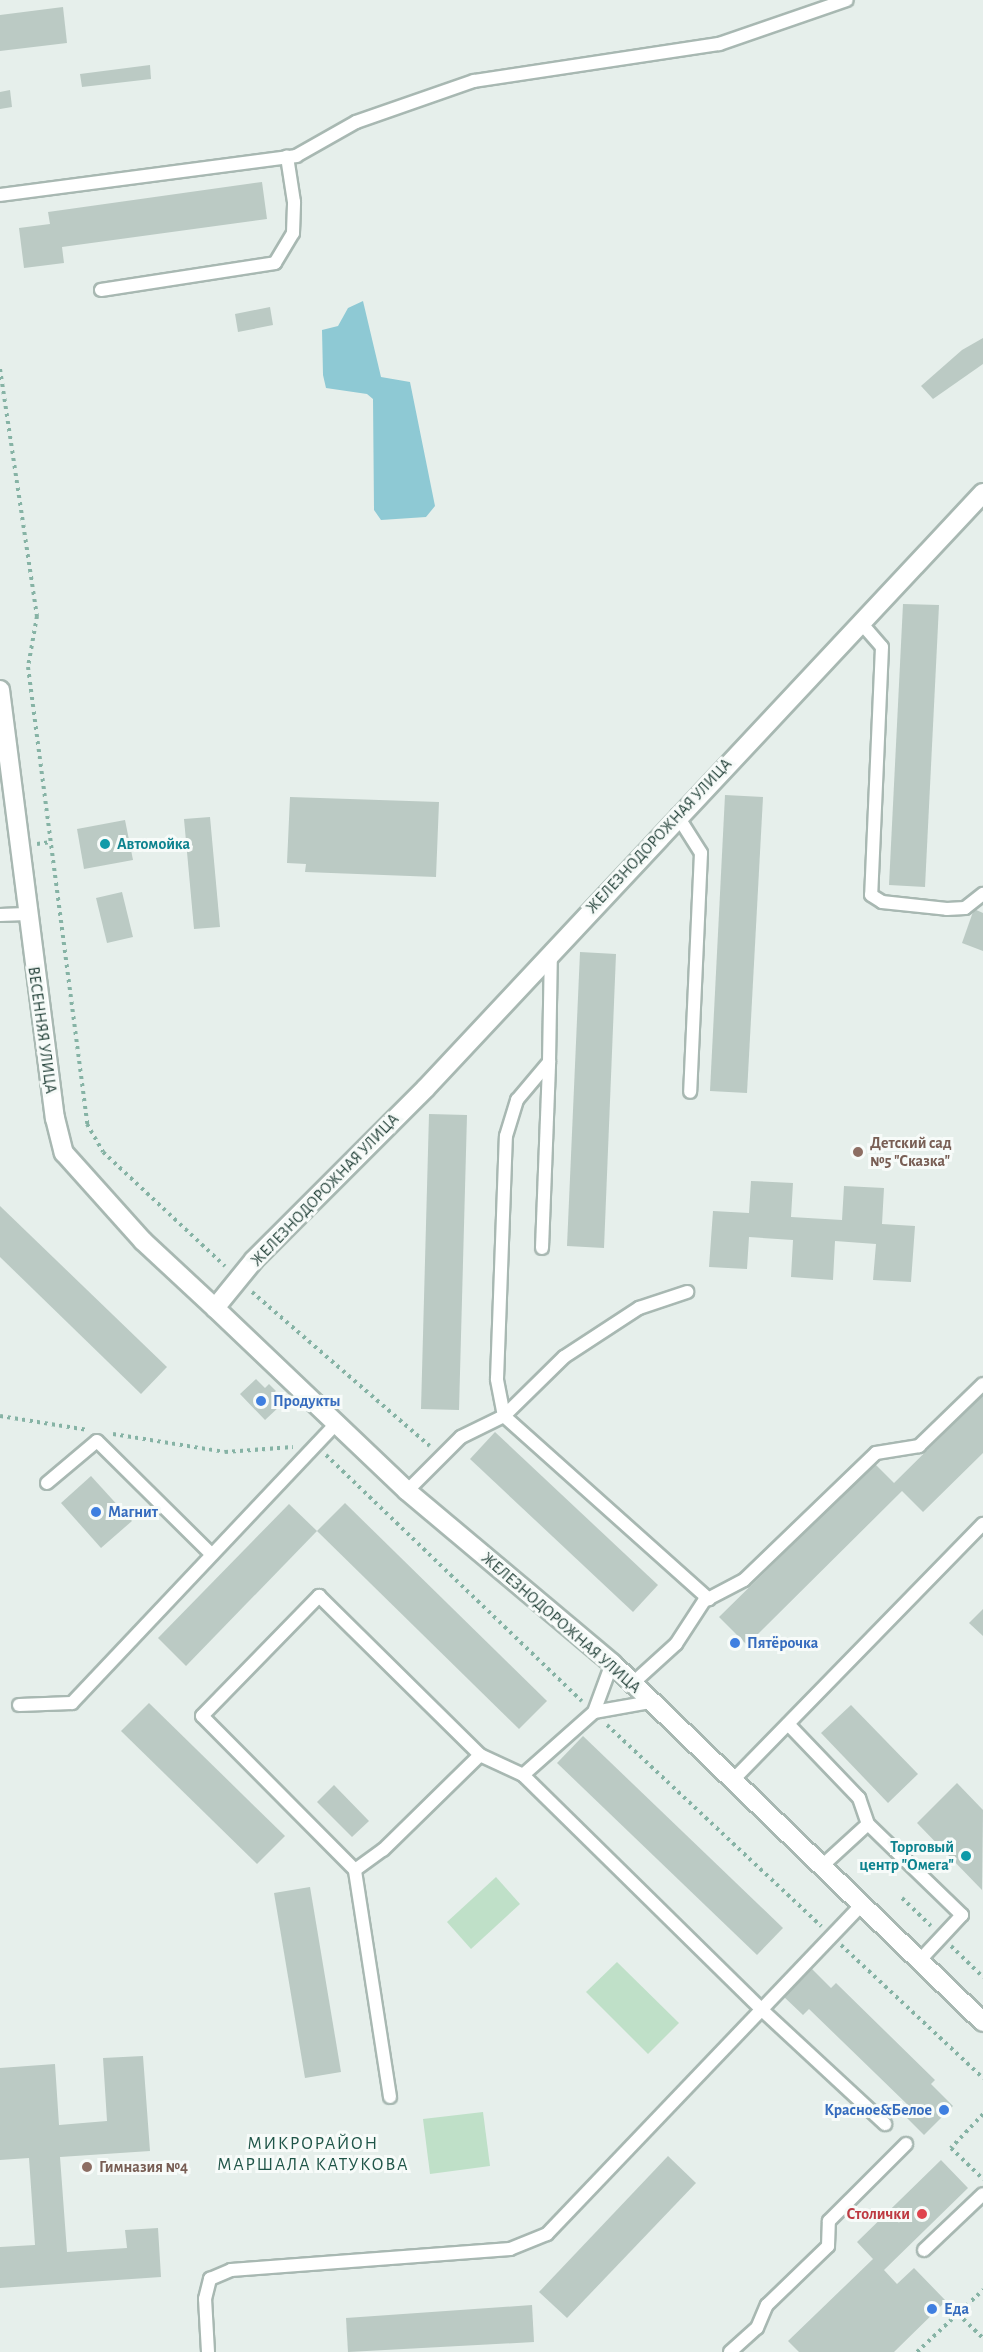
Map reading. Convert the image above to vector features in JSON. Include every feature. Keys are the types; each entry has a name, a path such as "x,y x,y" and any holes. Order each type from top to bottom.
{"street":[{"name":"ЖЕЛЕЗНОДОРОЖНАЯ УЛИЦА","path":"983,493 862,624 677,816 424,1089 254,1260 215,1308 407,1491 612,1663 983,2022"},
{"name":"ВЕСЕННЯЯ УЛИЦА","path":"0,690 26,914 55,1118 64,1154 142,1241 215,1308"}],"lane":[{"path":"0,195 287,157 356,122 474,81 719,44 847,0"},
{"path":"101,290 275,263 293,233 294,202 287,157"},
{"path":"862,624 882,647 871,895 882,902 946,909 965,908 983,894"},
{"path":"677,816 701,853 690,1092"},
{"path":"0,915 26,914"},
{"path":"542,1248 551,951"},
{"path":"549,1062 517,1100 506,1136 497,1379 504,1416 709,1599"},
{"path":"407,1491 461,1437 504,1416 564,1357 639,1308 687,1292"},
{"path":"633,1683 676,1644 683,1628 709,1599 744,1580 876,1453 919,1446 983,1384"},
{"path":"19,1705 72,1703 337,1423"},
{"path":"47,1483 97,1441 211,1554"},
{"path":"733,1780 983,1524"},
{"path":"390,2097 355,1870 202,1716 319,1596 480,1755 523,1775 762,2010 885,2124"},
{"path":"523,1775 594,1712 612,1663"},
{"path":"594,1712 651,1702"},
{"path":"788,1724 859,1798 868,1824 962,1915 920,1960"},
{"path":"355,1870 383,1850 480,1755"},
{"path":"822,1866 868,1824"},
{"path":"208,2352 205,2299 210,2279 231,2270 510,2249 547,2234 862,1904"},
{"path":"730,2352 757,2328 767,2305 828,2246 829,2221 906,2144"},
{"path":"924,2250 983,2194"}],"path":[{"path":"0,369 38,616 28,668 87,1124 103,1152 239,1281 441,1456"},
{"path":"0,1416 95,1431"},
{"path":"106,1433 225,1452 316,1445 594,1712 983,2078"},
{"path":"983,2114 951,2148 983,2179"},
{"path":"917,2352 983,2290"},
{"path":"958,2314 983,2337"}],"green space":[{"path":"496,1877 520,1904 471,1949 447,1922"},
{"path":"617,1962 679,2023 648,2054 586,1992"},
{"path":"483,2112 490,2166 430,2174 423,2119"}],"water":[{"path":"363,301 381,377 410,382 435,506 426,517 381,520 374,510 373,399 367,394 326,388 323,375 322,330 338,326 348,308"}],"building":[{"path":"63,7 67,43 0,51 0,15"},
{"path":"150,65 151,79 82,87 80,74"},
{"path":"10,90 12,107 0,109 0,92"},
{"path":"262,182 267,219 62,247 64,263 24,268 19,228 50,224 48,212"},
{"path":"270,307 273,325 238,332 235,314"},
{"path":"983,338 983,364 933,399 921,386 962,350"},
{"path":"903,604 939,605 925,887 889,885"},
{"path":"725,795 763,797 747,1093 710,1091"},
{"path":"290,797 439,802 436,877 305,872 306,864 287,863"},
{"path":"210,817 220,927 194,929 184,819"},
{"name":"Автомойка","path":"125,820 133,860 84,869 77,829"},
{"path":"122,892 133,937 107,943 96,898"},
{"path":"974,909 983,913 983,951 962,943"},
{"path":"580,952 616,954 604,1248 567,1246"},
{"path":"429,1114 467,1115 459,1410 421,1409"},
{"path":"751,1181 793,1183 791,1217 842,1220 844,1186 884,1188 882,1224 915,1226 911,1282 873,1280 876,1244 835,1241 833,1280 791,1277 793,1240 749,1237 747,1269 709,1267 713,1211 749,1213"},
{"path":"0,1206 167,1367 141,1394 0,1257"},
{"name":"Продукты","path":"256,1379 265,1388 269,1384 276,1391 271,1395 280,1406 265,1420 240,1394"},
{"path":"983,1395 983,1453 923,1512 902,1491 747,1645 719,1617 875,1464 894,1483"},
{"path":"495,1432 658,1585 633,1612 470,1459"},
{"name":"Магнит","path":"91,1476 132,1521 101,1548 61,1503"},
{"path":"345,1503 547,1701 519,1729 317,1531"},
{"path":"289,1504 317,1531 186,1666 158,1638"},
{"path":"983,1609 983,1636 969,1623"},
{"path":"149,1703 285,1836 257,1864 121,1731"},
{"path":"851,1705 918,1774 888,1803 821,1733"},
{"path":"583,1736 783,1928 757,1955 557,1763"},
{"name":"Торговый центр \"Омега\"","path":"957,1783 983,1810 982,1890 917,1823"},
{"path":"334,1785 369,1821 352,1837 317,1802"},
{"path":"310,1887 341,2072 305,2078 274,1893"},
{"path":"810,1967 831,1988 836,1983 935,2080 931,2084 953,2106 924,2135 902,2113 909,2106 809,2009 803,2015 782,1995"},
{"path":"143,2056 150,2151 60,2157 67,2252 127,2248 125,2230 158,2228 161,2277 0,2288 0,2247 35,2245 29,2158 0,2160 0,2068 55,2064 59,2125 107,2121 103,2058"},
{"path":"668,2156 696,2183 567,2318 539,2292"},
{"path":"941,2160 968,2188 884,2270 897,2284 914,2268 946,2301 894,2352 799,2352 788,2341 873,2259 857,2242"},
{"path":"532,2305 534,2342 348,2352 346,2318"}],"place":[{"name":"Автомойка","path":"105,844"},
{"name":"Детский сад №5 \"Сказка\"","path":"858,1152"},
{"name":"Продукты","path":"261,1401"},
{"name":"Магнит","path":"96,1512"},
{"name":"Пятёрочка","path":"735,1643"},
{"name":"Торговый центр \"Омега\"","path":"966,1856"},
{"name":"Красное&Белое","path":"944,2110"},
{"name":"Гимназия №4","path":"87,2167"},
{"name":"Столички","path":"922,2214"},
{"name":"Еда","path":"932,2309"}],"district":[{"name":"МИКРОРАЙОН МАРШАЛА КАТУКОВА","path":"313,2155"}]}
